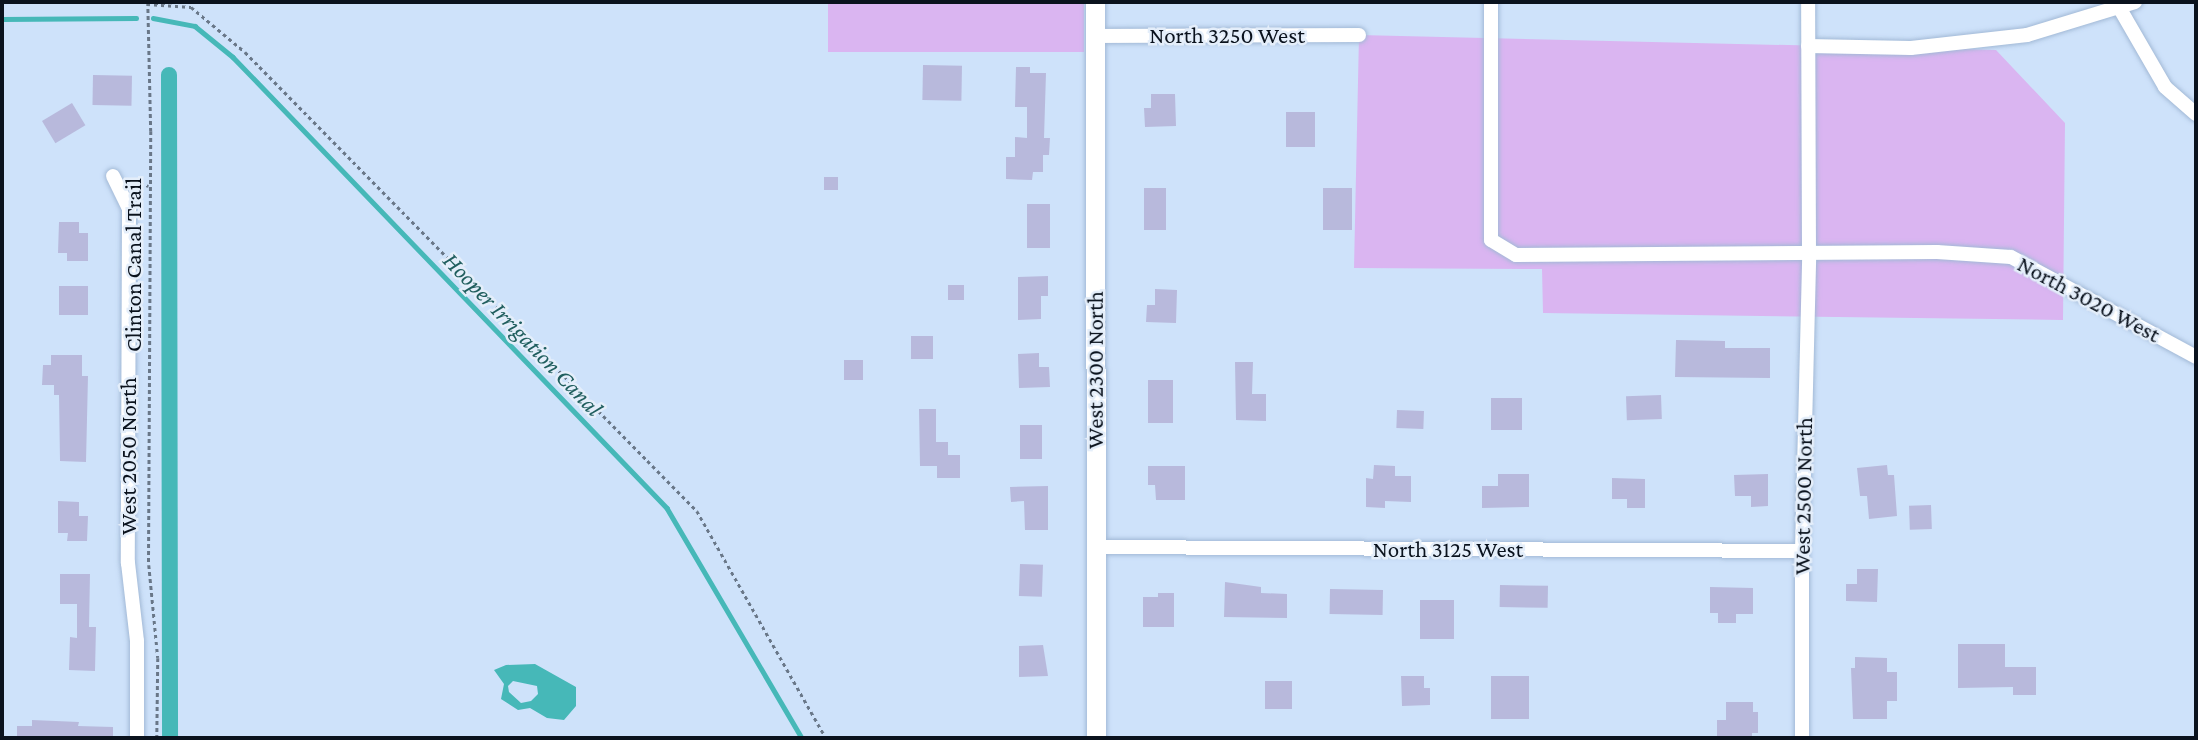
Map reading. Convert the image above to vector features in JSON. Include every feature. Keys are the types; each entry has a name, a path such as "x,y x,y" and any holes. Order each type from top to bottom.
{"street":[{"name":"West 2300 North","path":"1095,2 1096,738"},
{"name":"North 3020 West","path":"1491,2 1491,240 1516,255 1962,252 2011,257 2196,357"},
{"name":"West 2500 North","path":"1802,738 1802,551 1809,254 1808,2"},
{"path":"1808,46 1911,47 2027,35 2116,4 2135,2"},
{"path":"2116,4 2165,87 2196,114"},
{"name":"North 3250 West","path":"1095,36 1359,35"},
{"name":"West 2050 North","path":"113,176 129,209 128,563 138,641 137,738"},
{"name":"North 3125 West","path":"1095,547 1802,551"}],"path":[{"name":"Clinton Canal Trail","path":"148,3 151,131 149,565 158,658 156,738"},
{"path":"148,3 191,7 245,52 696,511 826,738"}],"shaded area":[{"path":"828,2 1084,2 1084,52 828,52"},
{"path":"1359,35 1996,50 2065,123 2063,320 1543,313 1542,269 1354,268"},
{"path":"535,664 576,687 576,706 564,720 547,718 530,708 518,710 501,699 504,684 494,670 506,665","holes":["513,681 537,686 538,694 531,701 521,703 509,692 508,686"]}],"building":[{"path":"923,65 962,66 961,101 922,100"},
{"path":"1016,67 1030,67 1030,73 1046,73 1044,138 1050,138 1049,155 1043,155 1043,172 1033,172 1032,180 1006,179 1006,157 1015,157 1015,137 1027,138 1027,107 1015,107"},
{"path":"93,75 132,76 131,106 92,105"},
{"path":"1151,94 1175,94 1176,126 1145,127 1144,108 1151,108"},
{"path":"72,103 85,125 55,143 42,121"},
{"path":"1286,112 1315,112 1315,147 1286,147"},
{"path":"824,177 838,177 838,190 824,190"},
{"path":"1144,188 1166,188 1166,230 1144,230"},
{"path":"1323,188 1352,188 1352,230 1323,230"},
{"path":"1027,204 1050,204 1050,248 1027,248"},
{"path":"59,222 79,222 79,233 88,233 88,261 67,261 67,253 58,253"},
{"path":"1048,276 1048,296 1041,296 1041,319 1018,320 1018,277"},
{"path":"948,285 964,285 964,300 948,300"},
{"path":"59,286 88,286 88,315 59,315"},
{"path":"1155,289 1177,290 1176,323 1146,322 1147,305 1155,305"},
{"path":"911,336 933,336 933,359 911,359"},
{"path":"1676,340 1725,341 1725,348 1770,348 1770,378 1675,377"},
{"path":"1039,353 1039,367 1049,367 1050,387 1019,388 1018,354"},
{"path":"51,355 82,355 82,376 88,376 86,462 60,461 59,395 54,395 54,385 42,385 43,365 51,365"},
{"path":"844,360 863,360 863,380 844,380"},
{"path":"1235,362 1253,362 1252,394 1266,394 1266,421 1236,420"},
{"path":"1148,380 1173,380 1173,423 1148,423"},
{"path":"1661,395 1662,419 1627,420 1626,396"},
{"path":"1491,398 1522,398 1522,430 1491,430"},
{"path":"919,409 936,409 936,442 948,442 948,455 960,455 960,478 937,478 937,466 920,466"},
{"path":"1397,410 1424,411 1423,429 1396,428"},
{"path":"1020,425 1042,425 1042,459 1020,459"},
{"path":"1374,465 1395,466 1395,476 1411,476 1411,502 1385,501 1385,508 1366,507 1366,478 1373,479"},
{"path":"1887,465 1888,475 1894,475 1897,516 1869,519 1867,496 1860,496 1857,468"},
{"path":"1148,466 1185,466 1185,500 1156,500 1155,485 1148,485"},
{"path":"1498,474 1529,474 1529,507 1482,508 1482,486 1498,486"},
{"path":"1768,474 1768,506 1751,507 1751,496 1735,496 1734,475"},
{"path":"1612,478 1645,479 1645,508 1627,508 1627,499 1612,499"},
{"path":"1048,486 1048,530 1025,530 1024,501 1011,502 1010,487"},
{"path":"58,501 79,502 79,516 88,516 87,541 67,541 68,533 58,533"},
{"path":"1931,505 1932,529 1910,530 1909,506"},
{"path":"1020,564 1043,565 1042,597 1019,596"},
{"path":"1857,569 1878,569 1877,602 1846,601 1846,584 1857,584"},
{"path":"60,574 90,574 89,627 96,627 95,671 69,670 70,637 77,638 77,604 60,604"},
{"path":"1225,582 1261,587 1261,593 1287,594 1287,618 1224,617"},
{"path":"1500,585 1548,586 1548,608 1500,607"},
{"path":"1710,587 1753,588 1753,614 1736,614 1736,623 1718,623 1718,613 1710,613"},
{"path":"1330,589 1383,590 1383,615 1330,614"},
{"path":"1158,593 1174,593 1174,627 1143,627 1143,597 1158,597"},
{"path":"1420,600 1454,600 1454,639 1420,639"},
{"path":"1958,644 2005,644 2005,667 2036,667 2036,695 2013,695 2013,687 1958,688"},
{"path":"1043,645 1048,676 1019,677 1019,646"},
{"path":"1855,657 1887,658 1887,672 1897,672 1897,701 1887,701 1887,719 1853,719 1851,668 1855,668"},
{"path":"1401,676 1424,676 1424,688 1430,688 1430,705 1402,706"},
{"path":"1491,676 1529,676 1529,719 1491,719"},
{"path":"1265,681 1292,681 1292,709 1265,709"},
{"path":"1726,702 1753,702 1753,712 1758,712 1758,733 1752,733 1752,738 1717,736 1717,720 1726,720"},
{"path":"32,720 113,727 113,738 17,738 17,726 32,726"}],"waterway":[{"name":"Hooper Irrigation Canal","path":"2,19 136,18"},
{"name":"Hooper Irrigation Canal","path":"153,18 195,26 233,57 667,508 802,738"},
{"path":"169,75 170,738"}]}
